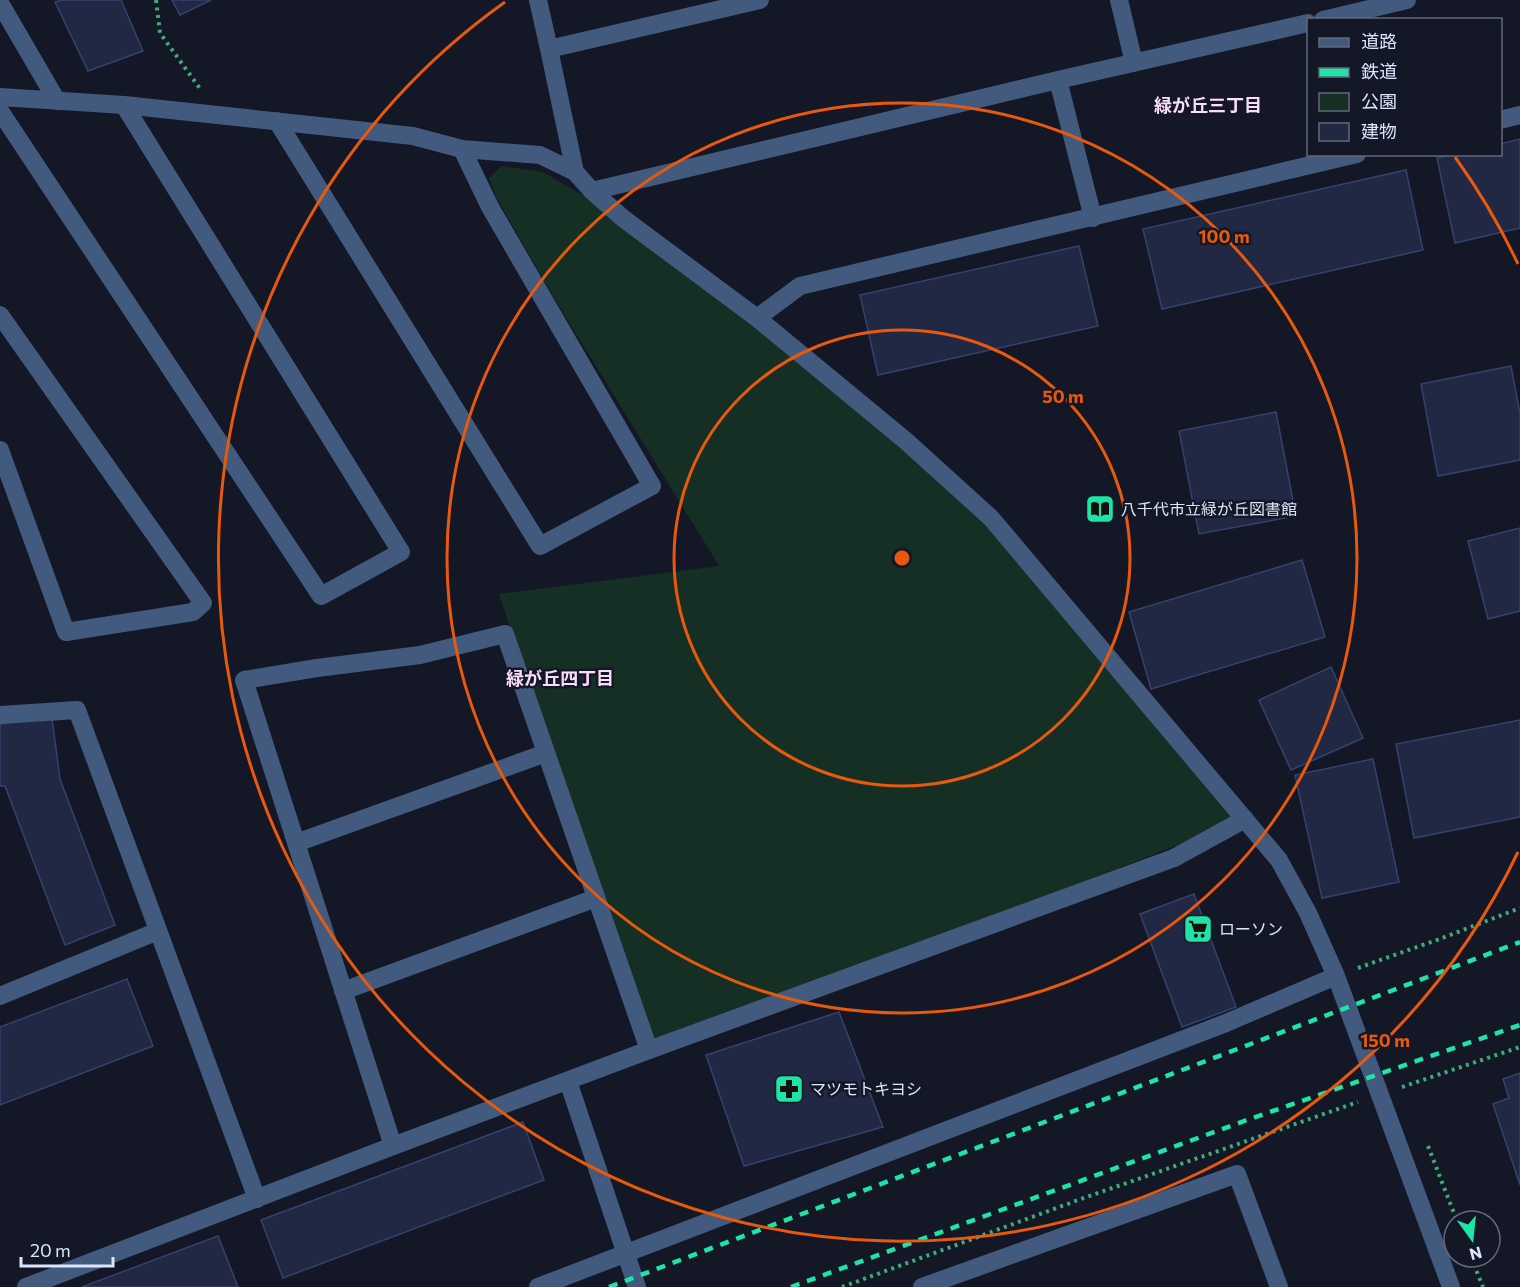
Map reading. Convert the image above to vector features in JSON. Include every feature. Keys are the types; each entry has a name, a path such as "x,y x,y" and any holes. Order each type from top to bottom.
{"street":[{"path":"538,0 575,172"},
{"path":"549,49 760,0"},
{"path":"1119,0 1134,63"},
{"path":"1331,18 1407,0"},
{"path":"0,3 57,100"},
{"path":"592,191 1307,23"},
{"path":"1058,80 1093,218"},
{"path":"0,97 124,105 277,121 413,136 462,149 540,155 575,172 592,191 624,219 758,318 906,441 991,518 1279,860 1308,913 1336,976 1451,1287"},
{"path":"0,111 321,596 401,552 124,105"},
{"path":"1502,120 1520,115"},
{"path":"277,121 540,546 652,486 490,207 462,149"},
{"path":"758,318 800,286 1349,156"},
{"path":"0,315 203,603 193,612 66,632 0,450"},
{"path":"393,1146 244,680 420,655 505,634 649,1050"},
{"path":"0,714 77,710 257,1199"},
{"path":"296,843 546,753"},
{"path":"26,1287 649,1050 1174,858 1245,819"},
{"path":"343,991 596,898"},
{"path":"0,996 158,931"},
{"path":"538,1287 1226,1023 1336,976"},
{"path":"568,1081 637,1287"},
{"path":"922,1287 1237,1174 1279,1287"}],"path":[{"path":"156,0 160,33 218,115"},
{"path":"1336,976 1520,908"},
{"path":"842,1287 1081,1199 1520,1047"},
{"path":"1404,1086 1408,1096"},
{"path":"1425,1138 1452,1209"},
{"path":"1476,1269 1483,1287"}],"green space":[{"path":"502,166 543,172 624,219 991,518 1245,819 649,1050 499,594 719,566 560,308 496,197 489,178"}],"building":[{"path":"121,0 143,51 88,71 55,2"},
{"path":"172,0 211,0 180,15"},
{"path":"1520,139 1520,228 1455,243 1437,158 1502,156 1502,144"},
{"path":"1406,170 1423,250 1162,309 1143,229"},
{"path":"1079,246 1098,326 878,375 860,295"},
{"path":"1511,366 1520,414 1520,460 1438,476 1421,384"},
{"path":"1276,412 1296,516 1199,534 1179,431"},
{"path":"1520,528 1520,611 1488,619 1468,541"},
{"path":"1302,560 1325,637 1151,689 1129,612"},
{"path":"1331,667 1363,738 1291,770 1259,700"},
{"path":"52,718 60,779 115,925 65,945 5,786 0,786 0,724"},
{"path":"1520,720 1520,817 1414,838 1396,744"},
{"path":"1373,759 1399,882 1322,898 1295,775"},
{"path":"1194,894 1236,1007 1182,1027 1140,914"},
{"path":"127,979 153,1046 0,1105 0,1027"},
{"path":"839,1012 883,1127 744,1166 706,1055"},
{"path":"1520,1073 1520,1185 1493,1104 1509,1098 1503,1079"},
{"path":"523,1122 544,1180 283,1278 261,1220"},
{"path":"218,1236 238,1287 82,1287"}],"railway":[{"path":"609,1287 1520,942"},
{"path":"791,1287 1247,1120 1520,1025"}],"place":[{"name":"八千代市立緑が丘図書館","path":"1100,509"},
{"name":"ローソン","path":"1198,929"},
{"name":"マツモトキヨシ","path":"789,1089"}],"district":[{"name":"緑が丘三丁目","path":"1208,106"},
{"name":"緑が丘四丁目","path":"560,679"}]}
